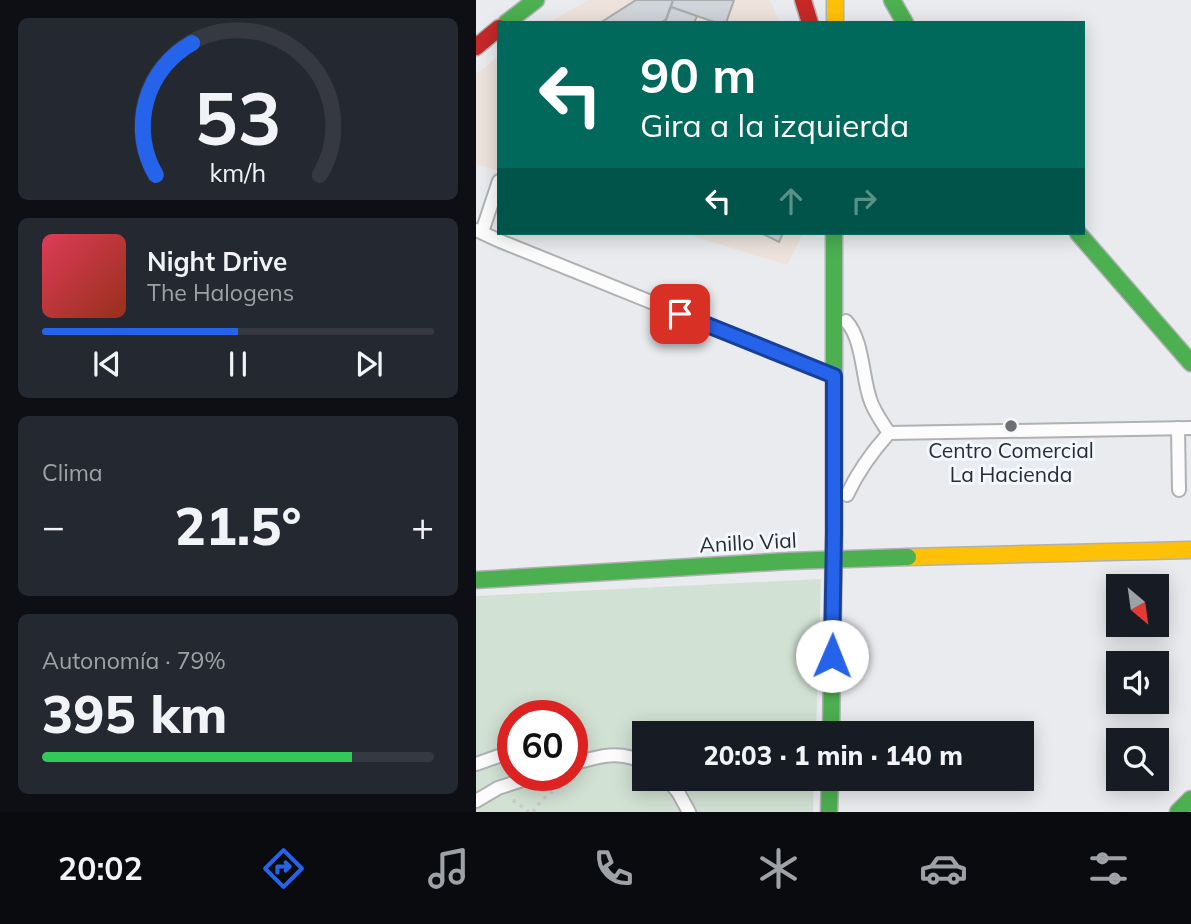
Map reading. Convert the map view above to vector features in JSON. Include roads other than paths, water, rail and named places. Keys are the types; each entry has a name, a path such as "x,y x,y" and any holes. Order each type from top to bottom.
{"main road":[{"path":"509,21 536,0"},
{"path":"803,0 809,21"},
{"path":"835,0 835,21"},
{"path":"892,0 904,21"},
{"path":"476,47 497,30"},
{"path":"831,721 834,235"},
{"path":"1080,235 1191,363"},
{"name":"Anillo Vial","path":"476,580 789,561 1191,550"},
{"path":"830,791 830,812"},
{"path":"1178,812 1191,799"}],"lane":[{"path":"497,186 479,231 834,376"},
{"path":"834,312 851,326 870,402 889,433"},
{"path":"834,533 842,505 854,479 870,454 889,433 1184,428 1179,490"},
{"path":"1149,552 1176,536"},
{"path":"588,760 617,754 632,758"},
{"path":"476,764 497,757"},
{"path":"476,801 497,789"},
{"path":"677,791 689,812"}],"place":[{"name":"Centro Comercial La Hacienda","path":"1011,426"}]}
